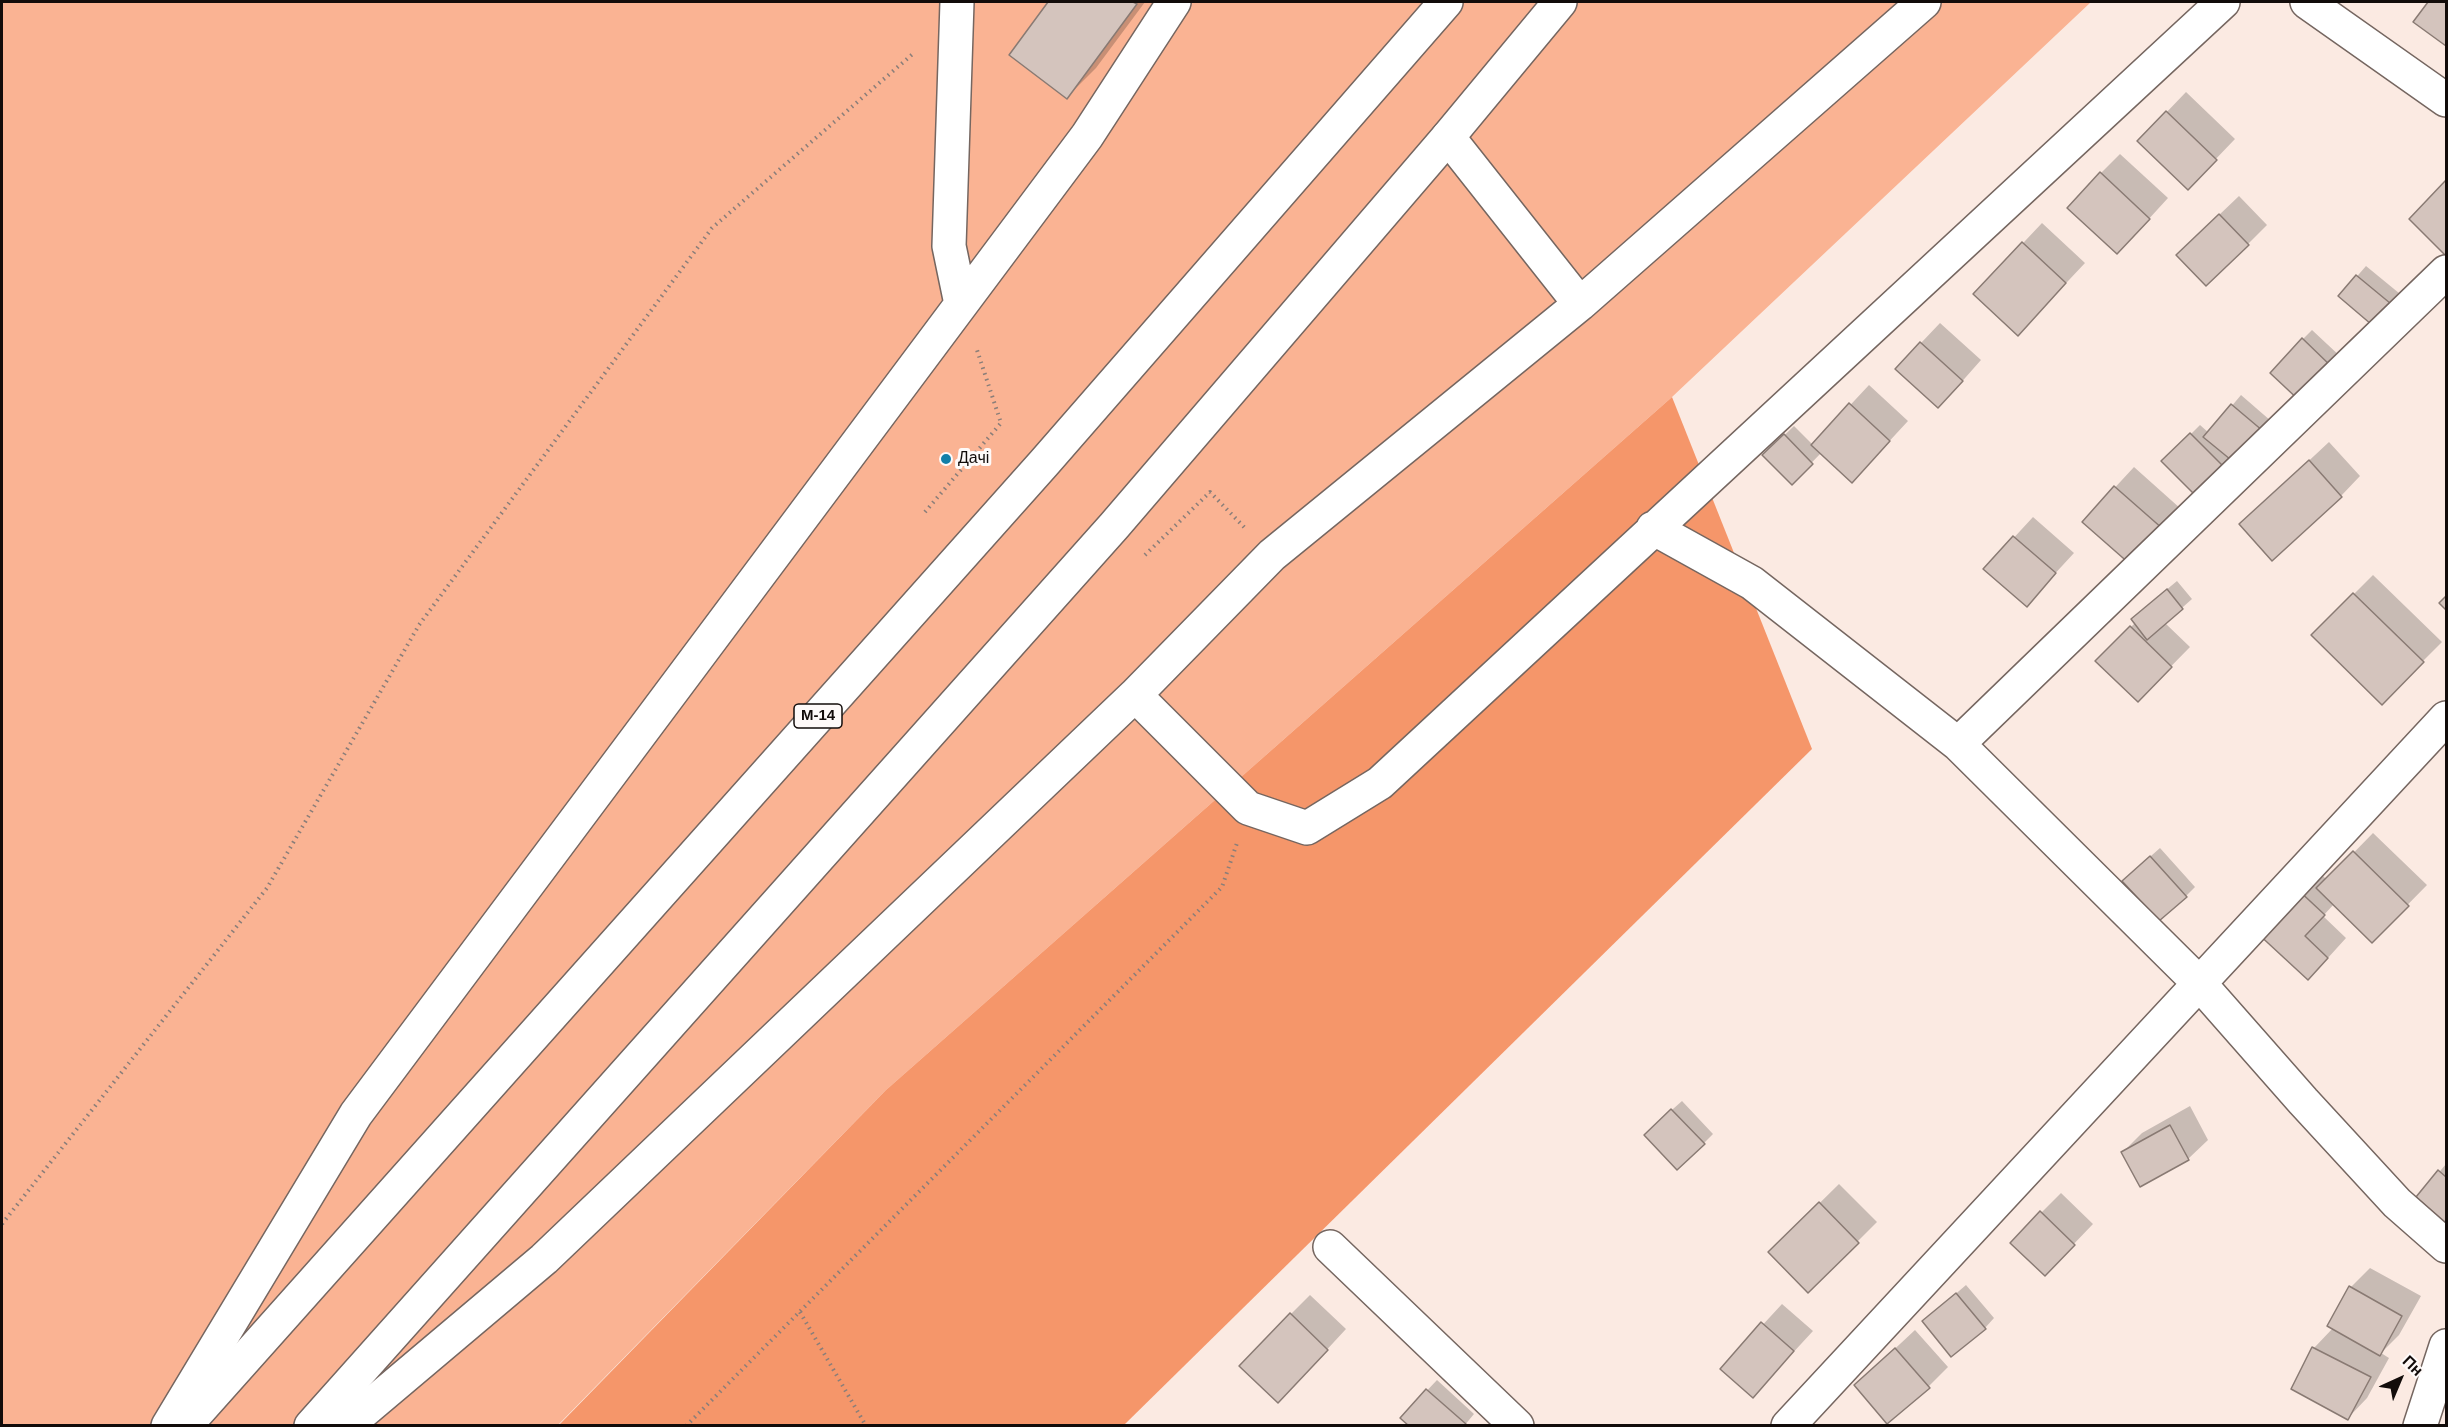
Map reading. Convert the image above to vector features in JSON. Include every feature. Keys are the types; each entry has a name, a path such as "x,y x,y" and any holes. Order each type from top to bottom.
{"main road":[{"path":"168,1425 356,1114 1087,136 1174,2"},
{"name":"М-14","path":"185,1425 1044,463 1446,2"},
{"path":"311,1425 1114,526 1448,137 1560,2"},
{"path":"346,1425 544,1259 1135,695 1272,555 1580,304 1924,2"},
{"path":"1135,695 1248,808 1306,828 1380,783 2223,2"},
{"path":"2307,2 2446,100"},
{"path":"957,9 948,246 962,304"},
{"path":"1448,137 1580,304"},
{"path":"1958,744 2446,272"},
{"path":"1653,528 1752,583 1958,744 2200,984 2397,1203 2446,1246"},
{"path":"1788,1425 2446,718"},
{"path":"1330,1246 1517,1425"},
{"path":"2420,1425 2446,1346"}],"path":[{"path":"2,1224 267,888 419,625 711,228 957,9"},
{"path":"925,512 1001,423 962,304"},
{"path":"1145,555 1210,492 1272,555"},
{"path":"686,1425 1222,887 1248,808"},
{"path":"800,1312 866,1425"}],"shaded area":[{"path":"2,2 2091,2 1672,397 886,1090 558,1425 2,1426"},
{"path":"1672,397 1812,749 1124,1425 558,1426 886,1090"}],"building":[{"path":"1048,2 1133,2 1137,4 1067,99 1009,55"},
{"path":"2428,2 2446,2 2446,46 2413,22"},
{"path":"2166,111 2217,160 2188,190 2137,141"},
{"path":"2100,172 2150,219 2117,254 2067,208"},
{"path":"2446,180 2446,256 2409,219"},
{"path":"2219,214 2249,245 2206,286 2176,255"},
{"path":"2022,242 2066,283 2018,336 1973,294"},
{"path":"2356,275 2396,308 2378,330 2338,296"},
{"path":"2302,338 2333,368 2302,403 2270,373"},
{"path":"1920,342 1963,381 1938,408 1895,369"},
{"path":"1849,403 1890,441 1852,483 1811,445"},
{"path":"2231,404 2263,431 2236,464 2203,437"},
{"path":"2190,433 2225,468 2197,497 2161,461"},
{"path":"1784,434 1813,464 1792,485 1762,455"},
{"path":"2309,460 2342,497 2272,561 2239,524"},
{"path":"2114,486 2163,529 2131,565 2082,522"},
{"path":"2013,536 2056,573 2027,607 1983,569"},
{"path":"2167,589 2183,609 2147,640 2131,619"},
{"path":"2353,593 2424,662 2382,705 2311,635"},
{"path":"2446,596 2446,610 2439,603"},
{"path":"2130,626 2172,667 2138,702 2095,661"},
{"path":"2353,851 2409,906 2372,943 2316,888"},
{"path":"2150,856 2187,897 2159,921 2122,881"},
{"path":"2296,888 2325,915 2305,936 2328,958 2308,980 2255,931"},
{"path":"1671,1109 1705,1144 1677,1170 1644,1135"},
{"path":"2170,1125 2189,1160 2140,1187 2121,1152"},
{"path":"2438,1170 2446,1177 2446,1224 2416,1197"},
{"path":"1819,1202 1859,1243 1808,1293 1768,1252"},
{"path":"2040,1211 2075,1245 2045,1276 2010,1243"},
{"path":"2349,1286 2402,1316 2380,1356 2327,1326"},
{"path":"1956,1293 1986,1329 1951,1357 1922,1321"},
{"path":"1290,1313 1328,1350 1278,1403 1239,1366"},
{"path":"1761,1322 1794,1351 1753,1398 1720,1369"},
{"path":"2312,1347 2371,1377 2348,1420 2291,1389"},
{"path":"1895,1348 1930,1388 1887,1424 1854,1385"},
{"path":"1426,1389 1466,1424 1465,1426 1409,1426 1400,1418"}],"place":[{"name":"Дачі","path":"946,459"}]}
